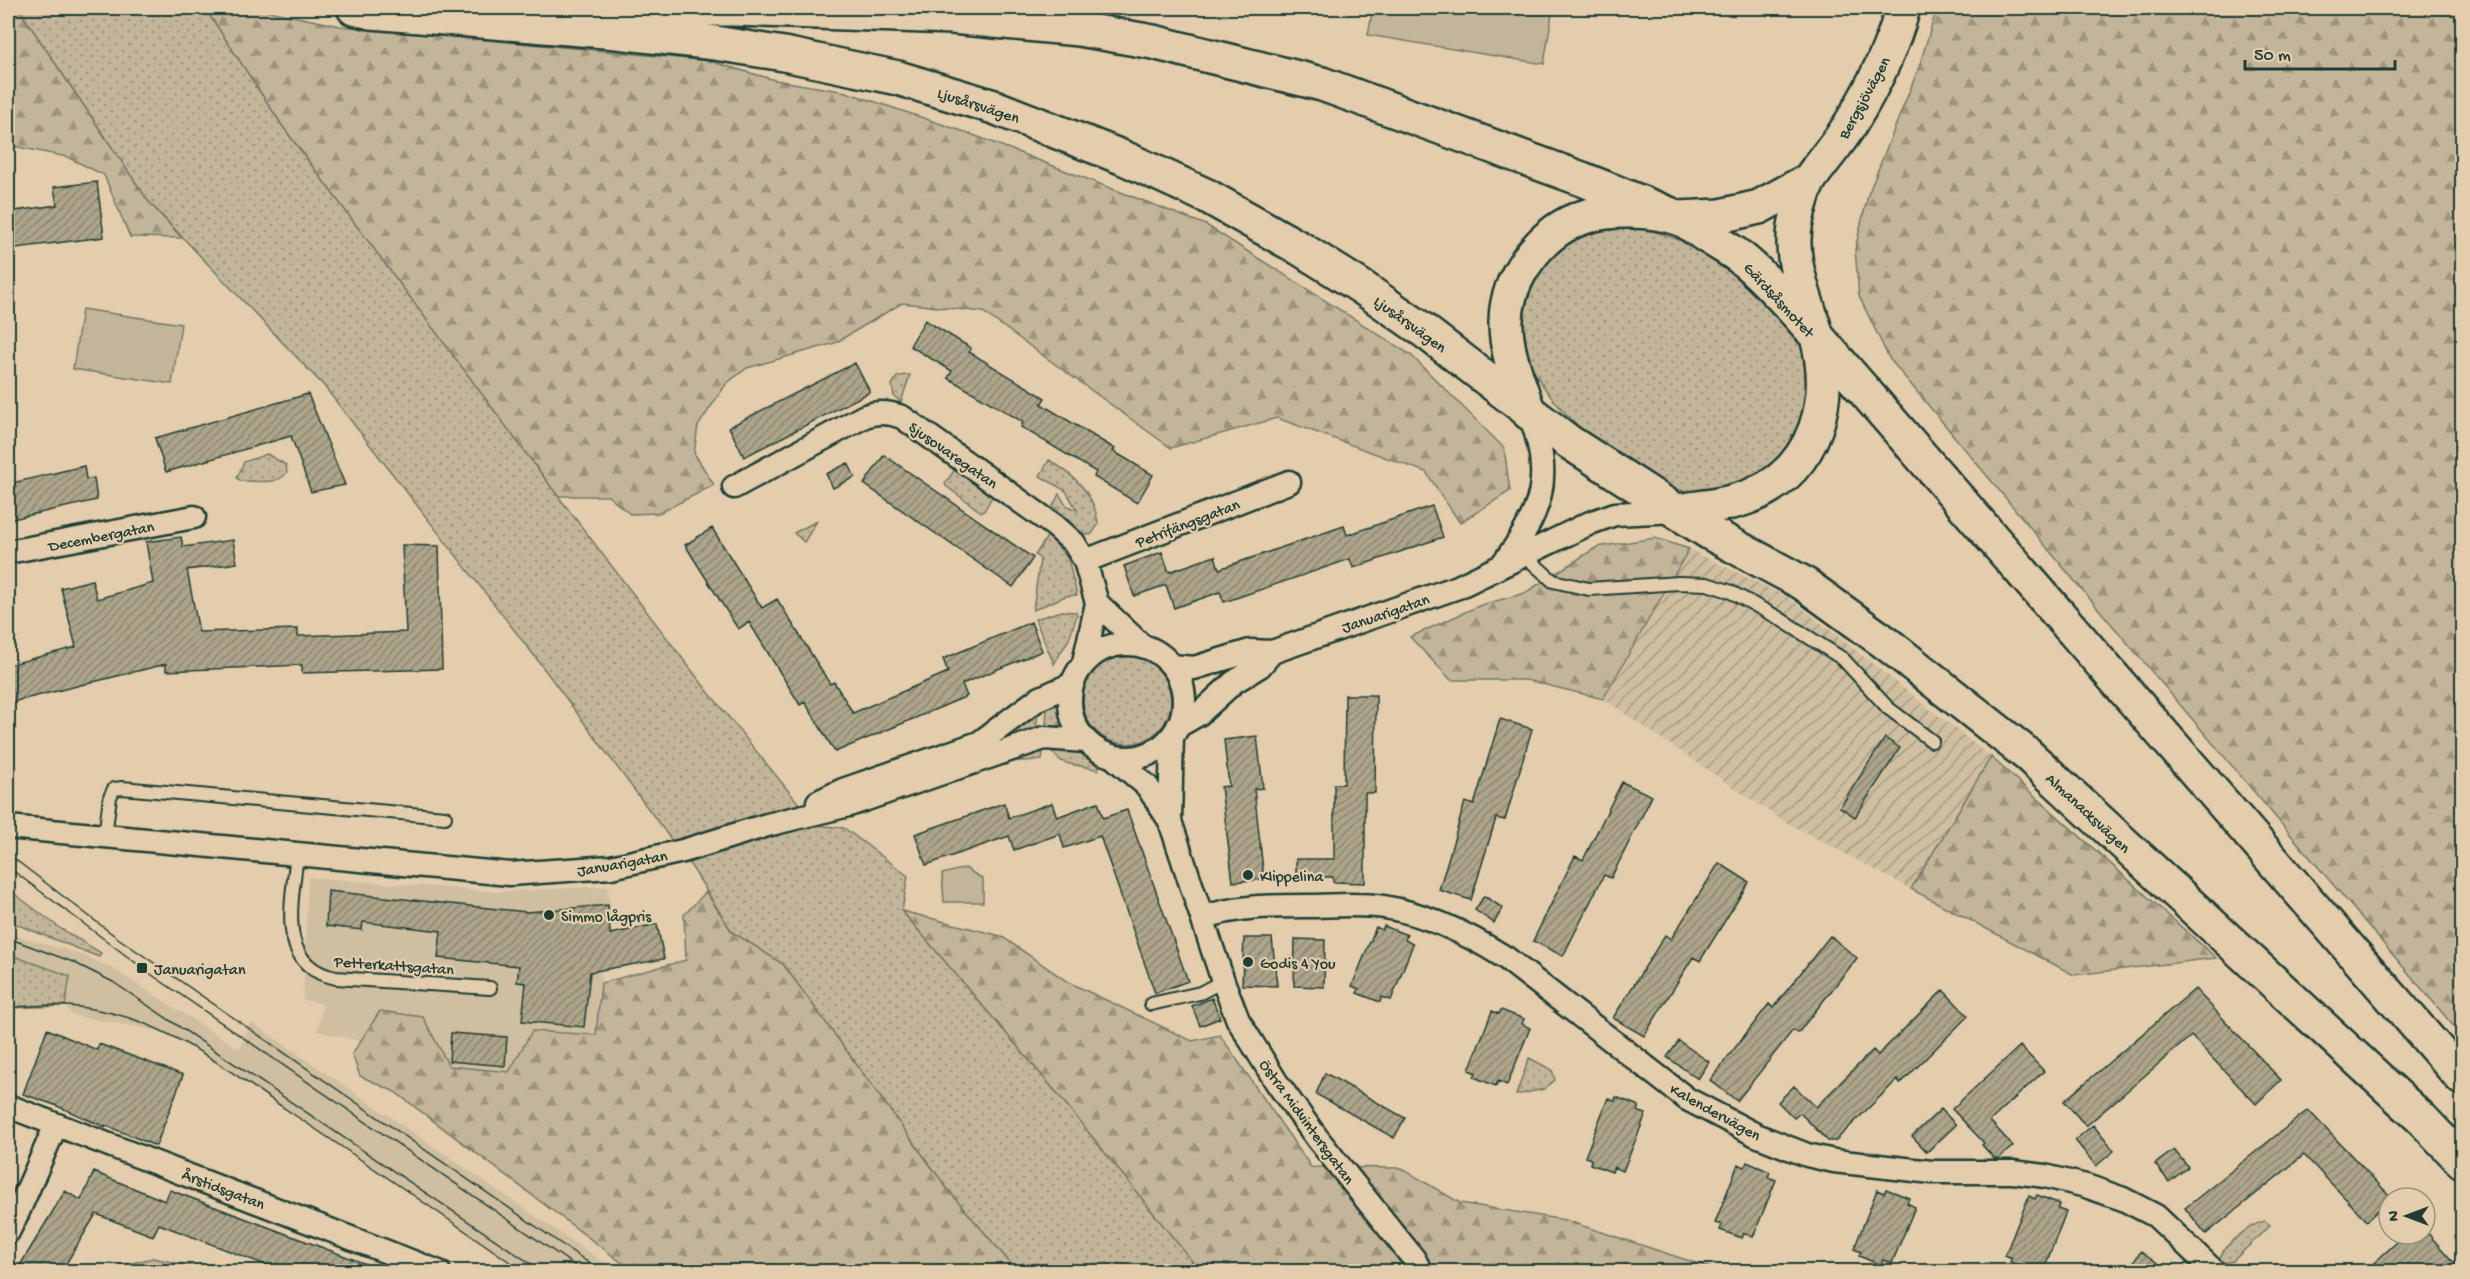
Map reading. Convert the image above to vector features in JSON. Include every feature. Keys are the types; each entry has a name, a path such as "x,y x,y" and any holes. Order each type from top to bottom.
{"main road":[{"name":"Ljusårsvägen","path":"354,8 371,12 617,32 715,43 784,54 898,78 994,107 1145,167 1208,196 1301,249 1414,324 1529,413"},
{"path":"606,8 746,9 952,17 1079,29 1153,42 1322,84 1582,179 1679,218"},
{"name":"Bergsjövägen","path":"1818,339 1797,270 1794,241 1797,219 1809,180 1850,124 1869,92 1889,50 1903,8"},
{"name":"Bergsjövägen","path":"1679,218 1720,216 1759,207 1809,180"},
{"name":"Gärdsåsmotet","path":"1529,413 1509,354 1506,319 1508,302 1531,256 1548,238 1565,225 1583,217 1623,211 1679,218 1745,261 1768,282 1818,339 1824,368 1824,400 1819,421 1809,443 1794,465 1773,484 1754,495 1737,500 1678,511"},
{"path":"1818,339 2463,1078"},
{"path":"1529,413 1569,442 1678,511"},
{"name":"Almanacksvägen","path":"1678,511 1710,534 1803,583 1890,646 2028,755 2422,1119 2463,1161"}],"street":[{"name":"Sjusovaregatan","path":"734,487 865,416 876,412 891,413 902,417 1055,526 1074,543 1085,561 1097,603 1084,662"},
{"path":"1497,570 1525,530 1543,482 1544,464 1541,443 1529,413"},
{"name":"Petrifängsgatan","path":"1085,561 1289,482"},
{"name":"Januarigatan","path":"1172,666 1194,668 1251,651 1272,652 1458,587 1590,523 1615,514 1678,511"},
{"name":"Decembergatan","path":"8,552 194,517"},
{"path":"1097,603 1142,646"},
{"path":"1127,644 1142,646 1156,651 1178,675 1184,695 1182,716 1175,731 1160,748 1129,759 1113,757 1098,751 1077,729 1071,714 1072,684 1084,662 1097,652 1111,646 1127,644"},
{"name":"Januarigatan","path":"1175,731 1199,714 1234,682 1260,666 1272,652"},
{"name":"Januarigatan","path":"767,825 843,790 979,743 1038,699 1072,684"},
{"name":"Östra Midvintersgatan","path":"1170,821 1175,731"},
{"name":"Januarigatan","path":"8,827 510,874 551,873 611,867 684,851 767,825 849,805 1044,738 1063,737 1086,741"},
{"name":"Östra Midvintersgatan","path":"1113,757 1147,786 1170,821 1238,1020 1276,1083 1414,1259 1421,1272"},
{"name":"Kalendervägen","path":"1202,918 1224,910 1256,905 1382,907 1419,915 1475,939 1506,958 1687,1099 1756,1135 1807,1155 1833,1161 1932,1172 2013,1172 2045,1176 2086,1186 2123,1199 2156,1216 2216,1272"},
{"name":"Årstidsgatan","path":"8,1106 439,1272"},
{"path":"8,1232 56,1125"}],"lane":[{"path":"1525,556 1553,581 1589,589 1679,583 1707,585 1730,591 1777,617 1842,659 1888,708 1932,741"},
{"path":"105,836 110,797 114,789 122,788 445,817"},
{"name":"Petterkattsgatan","path":"297,853 291,932 301,958 310,968 322,975 336,978 490,988"},
{"path":"1151,1004 1200,993 1224,981"}],"shaded area":[{"path":"1689,549 1789,598 1991,757 1911,889 1782,820 1603,699"},
{"path":"308,877 497,892 608,886 612,936 601,943 601,983 596,1036 532,1032 509,1072 449,1066 380,1011 360,1041 317,1031 323,1004 303,1000"},
{"path":"8,933 82,955 110,967 239,1049 251,1022 616,1271 524,1271 182,1041 164,1032 72,1015 65,1006 70,976 8,954"}],"green space":[{"path":"8,8 18,8 148,201 182,238 130,237 104,175 67,157 8,145"},
{"path":"18,8 205,8 284,128 558,496 706,689 816,825 844,828 908,876 902,911 1057,1093 1200,1271 1017,1271 949,1191 783,964 732,932 693,869 536,658 324,386 148,201"},
{"path":"205,8 254,8 340,26 709,61 775,80 846,92 968,133 1206,225 1411,355 1504,448 1510,491 1460,523 1426,472 1277,418 1171,448 983,312 902,303 835,343 747,368 726,384 698,426 694,453 714,485 659,513 630,514 608,496 558,496 284,128"},
{"path":"1373,8 1553,8 1544,64 1368,35"},
{"path":"1937,8 2462,8 2462,1036 2073,579 1889,358 1859,296 1855,249 1868,195 1919,67"},
{"path":"1616,225 1663,234 1702,251 1736,276 1784,322 1804,347 1811,420 1779,464 1766,477 1711,493 1690,492 1668,486 1642,474 1616,457 1567,415 1547,392 1533,368 1525,346 1524,317 1532,288 1548,262 1569,242"},
{"path":"82,309 181,324 172,384 73,369"},
{"path":"910,375 901,402 894,396 892,385 897,377"},
{"path":"267,454 286,465 287,472 283,476 273,481 241,481 237,478 244,462"},
{"path":"1049,460 1075,479 1088,495 1093,504 1098,525 1091,535 1082,533 1053,506 1059,494 1066,505 1077,510 1066,491 1040,476"},
{"path":"955,469 993,495 984,511 981,512 946,486 945,484"},
{"path":"817,521 804,542 794,533"},
{"path":"1048,535 1068,559 1077,595 1066,596 1033,610 1040,559 1035,555"},
{"path":"1655,538 1689,549 1603,699 1526,680 1451,680 1410,637 1481,605 1525,593 1597,547"},
{"path":"1062,611 1076,612 1077,615 1069,639 1054,664 1035,619"},
{"path":"1127,656 1144,660 1158,669 1167,683 1171,700 1167,717 1158,731 1144,740 1127,744 1110,740 1096,731 1087,717 1083,700 1087,683 1096,669 1110,660"},
{"path":"1056,700 1063,724 1046,729 1047,703"},
{"path":"1038,712 1036,731 1004,740"},
{"path":"1039,746 1043,752 1042,760 1004,762"},
{"path":"1071,746 1099,767 1098,770 1064,762 1054,754 1050,747"},
{"path":"1991,757 2216,958 2074,975 1911,889"},
{"path":"965,868 983,879 983,902 944,902 942,874"},
{"path":"8,889 61,929 101,953 99,957 8,921"},
{"path":"706,892 732,932 783,964 949,1191 1017,1271 633,1271 395,1092 360,1076 352,1054 380,1011 423,1017 449,1066 509,1072 532,1031 596,1035 601,983 686,960 684,915"},
{"path":"902,911 1001,936 1068,982 1192,1041 1220,1035 1311,1167 1401,1168 1460,1203 1565,1220 1720,1271 1200,1271 1057,1093"},
{"path":"8,954 70,976 65,1006 8,1008"},
{"path":"1529,1058 1552,1070 1555,1080 1544,1089 1516,1095"},
{"path":"2265,1221 2270,1225 2233,1261 2223,1263 2220,1260 2225,1248 2231,1242 2252,1226"},
{"path":"153,1258 214,1271 97,1271"}],"building":[{"path":"97,182 104,237 8,249 8,212 57,205 54,187"},
{"path":"925,320 971,348 969,352 1045,398 1041,404 1153,475 1137,503 1094,477 1096,472 1021,427 1023,422 948,378 952,371 910,346"},
{"path":"855,363 870,392 744,457 729,427"},
{"path":"308,394 345,485 311,492 291,436 166,472 155,438"},
{"path":"884,455 1033,558 1013,587 864,484"},
{"path":"848,463 855,477 833,488 826,474"},
{"path":"84,466 86,479 94,478 97,500 8,520 8,484"},
{"path":"1432,506 1443,537 1353,568 1350,559 1224,602 1220,592 1174,608 1166,585 1134,596 1124,566 1162,552 1169,572 1215,556 1219,569 1344,526 1347,535"},
{"path":"712,528 762,608 777,599 830,684 834,682 853,713 948,672 943,659 1031,622 1042,651 962,684 967,696 835,752 805,702 800,705 749,622 738,629 685,545"},
{"path":"181,537 183,547 233,540 237,563 187,570 199,632 298,629 298,636 406,632 402,545 439,546 442,669 302,673 302,665 166,671 166,664 8,703 8,665 76,647 61,588 92,580 97,599 153,583 146,542"},
{"path":"1345,695 1376,695 1375,793 1365,793 1365,883 1333,882 1333,877 1296,877 1296,859 1334,859 1334,784 1344,784"},
{"path":"1500,719 1532,729 1505,820 1496,818 1471,900 1439,890 1465,802 1474,805"},
{"path":"1257,736 1263,788 1254,789 1264,879 1233,882 1221,787 1229,786 1224,740"},
{"path":"1885,738 1900,748 1855,817 1840,807"},
{"path":"1622,782 1652,796 1611,878 1604,875 1563,956 1533,941 1575,856 1583,860"},
{"path":"1098,802 1103,818 1127,810 1188,981 1155,993 1100,836 1064,848 1060,834 1014,850 1009,836 926,865 915,834 1004,803 1009,818 1052,803 1057,817"},
{"path":"1719,863 1749,882 1700,961 1693,957 1644,1036 1613,1018 1665,935 1671,939"},
{"path":"328,891 527,912 608,905 610,934 657,924 664,959 590,972 584,1027 522,1021 526,983 517,982 519,966 438,958 441,931 363,922 362,930 326,926"},
{"path":"1484,896 1503,908 1494,923 1475,910"},
{"path":"1384,926 1407,935 1405,940 1413,944 1391,1000 1382,997 1380,1002 1357,993 1359,989 1352,986 1376,927 1382,930"},
{"path":"1830,936 1857,958 1798,1033 1793,1030 1737,1101 1710,1080 1769,1004 1773,1008"},
{"path":"1244,938 1272,938 1277,986 1242,985"},
{"path":"1295,939 1325,940 1324,987 1294,986"},
{"path":"2195,989 2281,1080 2256,1104 2191,1036 2086,1126 2064,1101"},
{"path":"1943,990 1968,1016 1900,1084 1897,1080 1835,1141 1828,1141 1800,1113 1794,1118 1778,1102 1794,1086 1816,1107 1873,1050 1878,1055"},
{"path":"1212,998 1220,1018 1200,1026 1192,1006"},
{"path":"1501,1010 1524,1019 1522,1024 1530,1028 1507,1085 1498,1081 1496,1086 1474,1077 1476,1073 1469,1070 1492,1011 1499,1014"},
{"path":"47,1029 97,1050 99,1044 183,1075 156,1146 23,1094"},
{"path":"451,1033 507,1037 505,1066 449,1061"},
{"path":"1679,1041 1709,1062 1698,1079 1667,1057"},
{"path":"2020,1046 2044,1071 1990,1121 2013,1146 1999,1158 1994,1158 1982,1145 1984,1143 1952,1109"},
{"path":"1325,1073 1405,1118 1394,1138 1316,1094"},
{"path":"1616,1097 1639,1106 1637,1111 1646,1114 1623,1171 1614,1167 1612,1172 1590,1164 1591,1159 1585,1157 1608,1098 1615,1101"},
{"path":"1941,1109 1956,1125 1927,1152 1912,1136"},
{"path":"2308,1110 2381,1186 2377,1186 2377,1211 2367,1221 2304,1155 2206,1234 2185,1208"},
{"path":"2093,1125 2114,1151 2096,1166 2075,1140"},
{"path":"2174,1150 2188,1167 2169,1182 2155,1164"},
{"path":"1747,1162 1770,1172 1768,1177 1776,1180 1753,1237 1744,1233 1742,1238 1720,1230 1722,1225 1715,1223 1738,1164 1745,1167"},
{"path":"94,1172 165,1201 170,1190 387,1272 284,1272 159,1224 153,1236 96,1214 61,1272 16,1272 65,1191 81,1200"},
{"path":"1886,1189 1909,1198 1907,1203 1915,1207 1892,1263 1883,1260 1881,1265 1859,1256 1861,1252 1854,1249 1877,1190 1884,1193"},
{"path":"2037,1195 2060,1204 2058,1209 2066,1212 2044,1269 2034,1266 2032,1271 2010,1262 2012,1258 2005,1255 2029,1196 2035,1199"},
{"path":"2437,1244 2462,1272 2364,1272 2393,1246 2437,1246"},
{"path":"2141,1251 2170,1272 2127,1272"}],"tram line":[{"path":"8,854 115,936 602,1272"},
{"path":"8,867 152,975 584,1272"},
{"path":"8,938 73,962 113,982 543,1272"},
{"path":"8,1008 41,1005 90,1009 122,1016 158,1029 233,1073 524,1272"}],"place":[{"name":"Klippelina","path":"1248,875"},
{"name":"Simmo lågpris","path":"549,915"},
{"name":"Godis 4 You","path":"1248,962"},
{"name":"Januarigatan","path":"142,968"}]}
